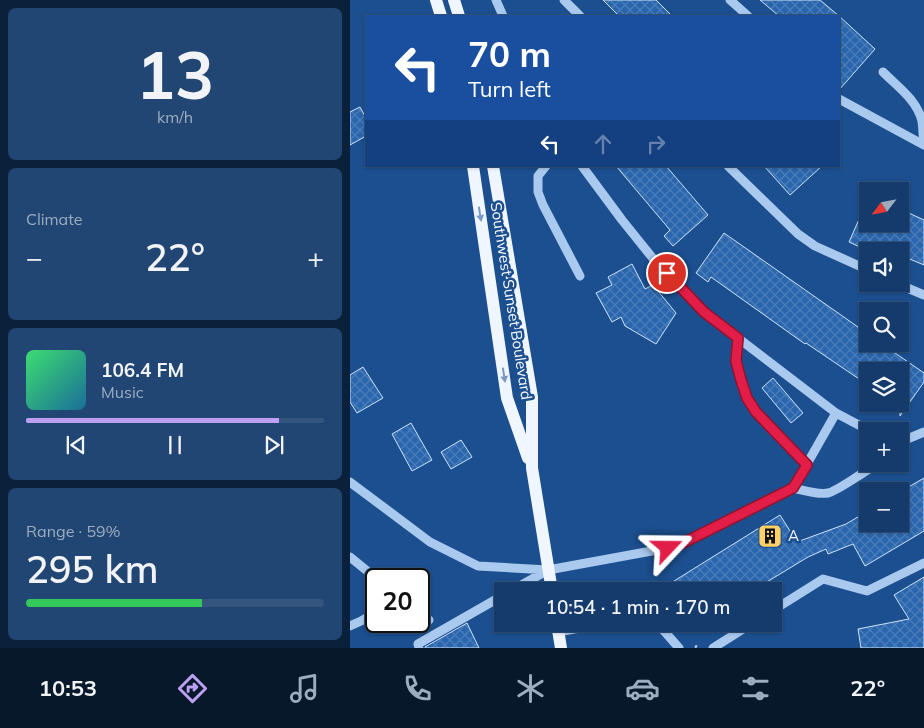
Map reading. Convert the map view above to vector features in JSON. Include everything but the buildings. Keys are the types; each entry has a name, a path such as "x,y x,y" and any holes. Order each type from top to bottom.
{"main road":[{"path":"436,0 441,15"},
{"path":"454,0 459,15"},
{"name":"Southwest Sunset Boulevard","path":"473,167 507,398 532,468"},
{"name":"Southwest Sunset Boulevard","path":"493,167 532,397 532,468 550,582"},
{"path":"559,632 561,648"}],"street":[{"path":"496,0 503,15"},
{"path":"564,0 579,15"},
{"path":"730,0 747,15"},
{"path":"883,72 913,101 922,120 924,145"},
{"path":"840,100 924,145"},
{"path":"545,167 538,176 538,192 580,276"},
{"path":"583,167 655,261 704,312 836,413 859,425"},
{"path":"729,167 798,234 815,246 859,266"},
{"path":"909,289 924,295"},
{"path":"738,338 736,361 747,398 756,412 807,465"},
{"path":"350,482 430,542 478,566 548,570 677,546 793,488 836,413"},
{"path":"909,439 924,432"},
{"path":"793,488 809,492 829,493 866,472"},
{"path":"350,557 365,569"},
{"path":"782,605 823,579 867,590 924,563"},
{"path":"527,582 548,570"},
{"path":"419,648 418,644 494,601"},
{"path":"350,626 365,619"},
{"path":"665,632 679,648"},
{"path":"713,648 738,632"}],"place":[{"name":"A","path":"770,536"}],"route":[{"path":"667,273 704,312 738,338 736,361 747,398 756,412 807,465 793,488 677,546 668,548"}]}
